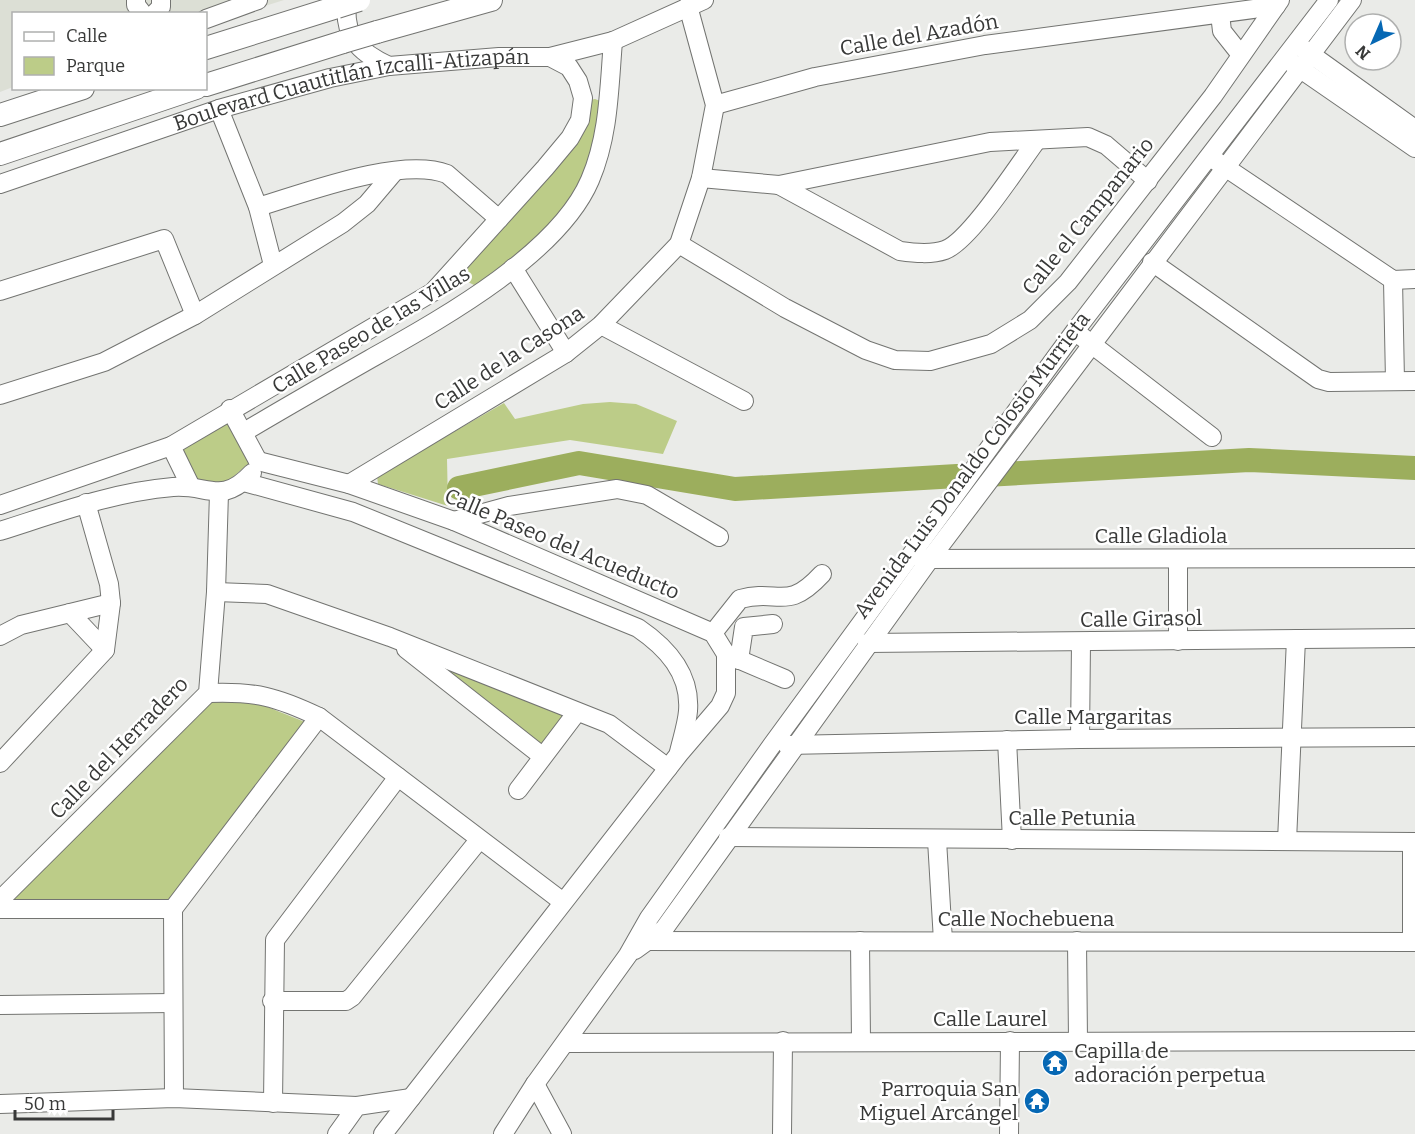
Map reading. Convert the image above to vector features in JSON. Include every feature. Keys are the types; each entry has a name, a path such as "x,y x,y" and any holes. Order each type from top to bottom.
{"main road":[{"path":"207,48 359,0"},
{"name":"Boulevard Cuautitlán Izcalli-Atizapán","path":"207,85 343,42 491,0"},
{"path":"0,115 77,90"},
{"name":"Boulevard Cuautitlán Izcalli-Atizapán","path":"0,154 190,90"}],"street":[{"path":"207,19 258,0"},
{"name":"Avenida Luis Donaldo Colosio Murrieta","path":"638,946 664,929 867,643 1225,167 1297,56 1329,0"},
{"name":"Avenida Luis Donaldo Colosio Murrieta","path":"503,1134 517,1109 638,946 649,918 772,745 1075,331 1209,157 1297,56 1352,0"},
{"name":"Boulevard Cuautitlán Izcalli-Atizapán","path":"0,184 219,109 330,78 389,66 499,57 550,57 613,41 696,3"},
{"name":"Calle de la Casona","path":"349,484 566,352 601,325 679,244 701,178 715,105 696,3"},
{"name":"Calle del Azadón","path":"715,105 815,76 986,45 1220,14 1278,3"},
{"name":"Calle el Campanario","path":"679,244 784,308 866,350 895,360 930,361 991,344 1030,320 1068,282 1148,181 1278,3"},
{"path":"342,4 355,43 367,56 389,66"},
{"path":"1220,14 1222,31 1241,56"},
{"name":"Calle Paseo de las Villas","path":"244,432 449,314 513,268 558,227 589,182 604,142 613,41"},
{"path":"1297,56 1415,129"},
{"path":"1297,56 1415,148"},
{"path":"550,57 569,67 578,81 583,98 595,94 609,99"},
{"name":"Calle Paseo de las Villas","path":"0,506 171,446 230,409 433,292 570,138 580,120 583,98"},
{"path":"219,109 258,207 273,265"},
{"path":"701,178 779,185 990,142 1097,139 1148,181"},
{"path":"779,185 900,251 917,254 945,250 963,239 1037,140"},
{"path":"1209,157 1393,280 1415,279"},
{"path":"258,207 353,179 395,171 437,170 447,174 499,219"},
{"path":"0,395 104,362 195,315 343,223 367,204 395,171"},
{"path":"0,291 164,239 195,315"},
{"path":"460,262 460,281 467,290 478,293"},
{"path":"1152,262 1318,379 1329,382 1415,381"},
{"path":"513,268 566,352"},
{"path":"1393,280 1395,381"},
{"path":"601,325 744,401"},
{"path":"1075,331 1212,437"},
{"path":"0,531 86,503 131,492 190,485 202,491 219,493 232,490 244,482 258,460 230,409"},
{"path":"171,446 190,485"},
{"name":"Calle Paseo del Acueducto","path":"258,460 349,484 454,521 652,609 706,629"},
{"path":"244,482 353,512 638,628 661,643 680,671 687,689 688,711 673,760"},
{"path":"454,521 509,506 617,489 647,495 719,537"},
{"name":"Calle del Herradero","path":"0,900 208,693 216,592 219,493"},
{"path":"957,494 974,502"},
{"path":"0,763 105,650 111,603 110,584 86,503"},
{"name":"Calle Gladiola","path":"908,559 1415,558"},
{"path":"1178,559 1178,641"},
{"path":"661,643 676,630 706,629 740,599 787,599 809,588 822,574"},
{"path":"216,592 267,594 390,637 609,724 673,760"},
{"path":"0,636 21,625 111,603"},
{"path":"70,613 105,650"},
{"path":"383,1134 673,760 720,706 732,657 744,627 773,624"},
{"path":"706,629 732,657 785,679"},
{"path":"390,637 543,756"},
{"name":"Calle Girasol","path":"867,643 1415,638"},
{"path":"1287,842 1296,639"},
{"path":"1080,739 1081,642"},
{"path":"208,693 258,693 319,717 563,902"},
{"path":"518,790 577,712"},
{"path":"174,1098 173,909 319,717"},
{"name":"Calle Margaritas","path":"772,745 1080,739 1293,740 1415,737"},
{"path":"1007,740 1012,840"},
{"path":"273,1103 272,1001 275,939 398,777"},
{"name":"Calle Petunia","path":"728,837 1414,842"},
{"path":"272,1001 346,1001 352,997 479,840"},
{"path":"937,840 943,941"},
{"path":"1414,842 1414,942"},
{"path":"0,909 173,909"},
{"path":"860,941 861,1041"},
{"name":"Calle Nochebuena","path":"638,946 860,941 1414,942"},
{"path":"1077,941 1078,1041"},
{"path":"0,1005 173,1003"},
{"path":"782,1134 783,1041"},
{"path":"1009,1134 1010,1041"},
{"name":"Calle Laurel","path":"566,1043 1415,1041"},
{"path":"535,1084 562,1134"},
{"path":"0,1104 174,1098 357,1106 411,1098"},
{"path":"337,1134 357,1106"},
{"name":"Avenida Luis Donaldo Colosio Murrieta","path":"489,1134 517,1109"}],"shaded area":[{"path":"0,0 284,0 207,25 207,12 12,12 12,87 0,92"}],"green space":[{"path":"595,99 603,102 586,181 550,230 476,286 466,281 464,263 570,145 586,101"},
{"path":"610,402 636,404 677,421 663,454 570,440 447,459 448,506 378,484 377,476 504,403 515,419 583,404"},
{"path":"219,419 229,423 249,463 225,484 196,483 180,443"},
{"path":"408,647 572,713 541,753"},
{"path":"210,696 265,706 305,722 169,902 9,904"}],"waterway":[{"path":"985,475 1249,460 1415,468"},
{"path":"459,488 579,463 735,489 957,476"}],"place":[{"name":"Capilla de adoración perpetua","path":"1055,1063"},
{"name":"Parroquia San Miguel Arcángel","path":"1037,1101"}]}
